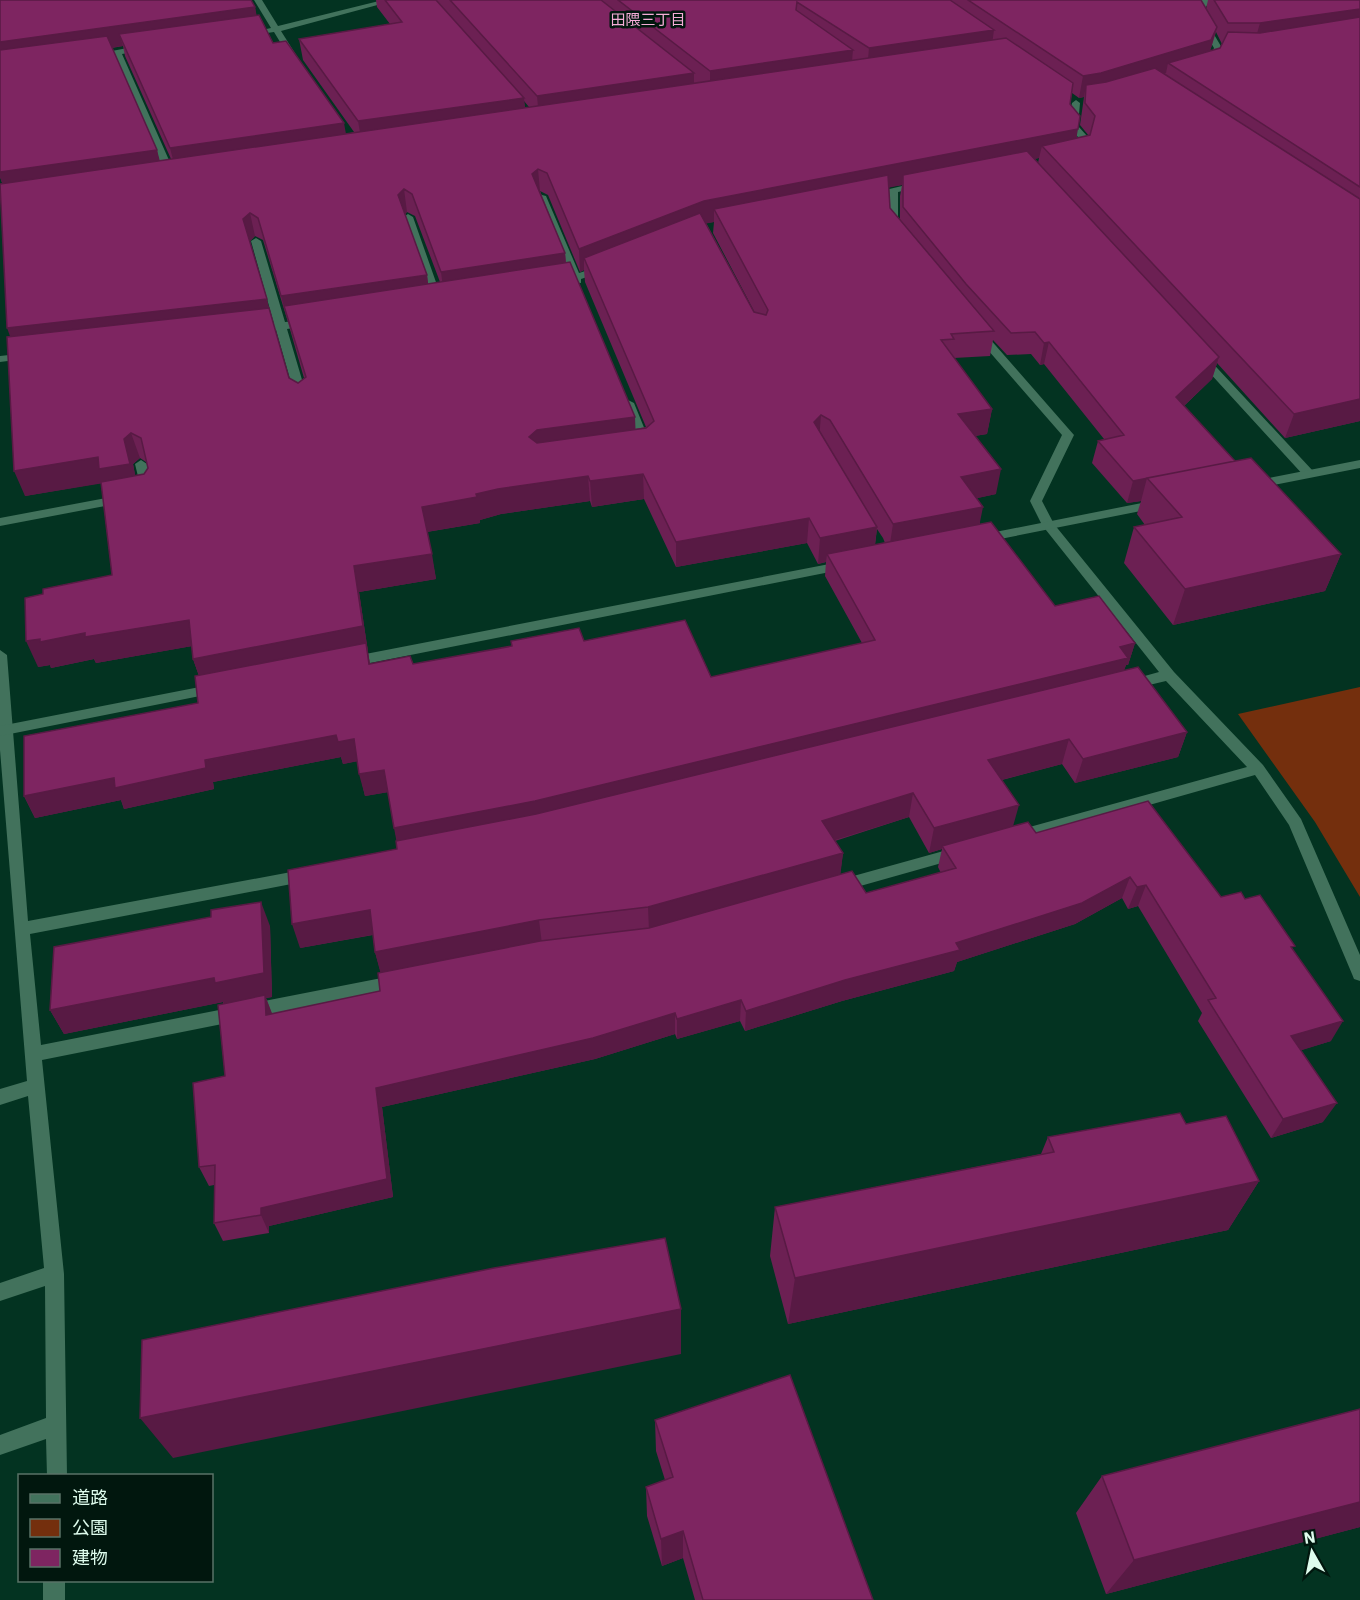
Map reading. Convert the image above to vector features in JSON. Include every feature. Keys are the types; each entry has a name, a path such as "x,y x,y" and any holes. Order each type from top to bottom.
{"street":[{"path":"258,0 274,30 300,66"},
{"path":"241,34 274,30 392,0"},
{"path":"1201,68 1211,65 1222,49 1198,14 1204,0"},
{"path":"82,57 151,47"},
{"path":"117,52 171,176"},
{"path":"1067,97 1076,103 1087,101"},
{"path":"1069,157 1080,155 1083,137 1073,126 1076,103"},
{"path":"160,178 183,174"},
{"path":"860,197 926,184"},
{"path":"893,190 892,230 900,238"},
{"path":"541,196 579,284"},
{"path":"408,218 438,302"},
{"path":"256,241 303,403"},
{"path":"548,285 579,284 619,262"},
{"path":"965,318 1068,435 1036,501 1048,525 1168,675 1258,769 1296,823 1360,974"},
{"path":"247,330 315,321"},
{"path":"1196,351 1309,474"},
{"path":"0,359 35,355"},
{"path":"624,395 646,447 634,449"},
{"path":"0,522 148,494 141,464"},
{"path":"1241,488 1360,464"},
{"path":"967,541 1173,501"},
{"path":"335,665 862,562"},
{"path":"0,655 3,730 54,1274 57,1474"},
{"path":"1111,689 1168,675"},
{"path":"3,730 229,686"},
{"path":"993,843 1258,769"},
{"path":"821,891 970,850"},
{"path":"21,929 326,871"},
{"path":"35,1054 416,978"},
{"path":"0,1097 37,1086"},
{"path":"0,1292 54,1274"},
{"path":"0,1445 58,1424"},
{"path":"54,1582 54,1600"}],"green space":[{"path":"1360,687 1360,897 1315,822 1238,714"}],"building":[{"path":"0,0 251,0 255,7 0,42"},
{"path":"385,0 436,0 524,98 358,121 299,39 402,22"},
{"path":"450,0 601,0 694,73 537,96"},
{"path":"618,0 950,0 994,30 869,48 797,2 796,10 853,50 710,71"},
{"path":"968,0 1201,0 1217,27 1211,40 1101,73 1083,76"},
{"path":"1214,0 1360,0 1360,9 1260,23 1228,23"},
{"path":"259,15 273,43 286,41 344,123 170,148 119,34"},
{"path":"1360,17 1360,187 1168,63 1220,48 1228,32 1260,33"},
{"path":"107,36 157,150 0,172 0,50"},
{"path":"1006,38 1073,83 1070,104 1080,116 1078,129 704,201 579,249 547,173 538,169 532,174 565,253 441,272 412,194 404,189 398,195 427,275 281,296 258,218 250,213 243,219 267,299 7,328 0,184"},
{"path":"1155,68 1360,199 1360,399 1294,414 1042,146 1090,135 1095,116 1085,103 1086,85 1106,82"},
{"path":"1027,151 1219,357 1176,397 1235,461 1133,481 1098,441 1124,435 1049,342 1044,343 1035,332 1011,333 966,284 903,207 903,175"},
{"path":"888,175 890,208 994,331 951,334 954,339 941,340 992,409 958,414 1001,469 961,477 983,507 893,524 830,420 821,415 814,422 877,527 820,538 809,518 676,542 643,474 590,481 588,476 498,489 476,494 477,497 422,507 432,554 354,566 363,626 193,659 189,620 85,637 85,633 40,642 40,639 26,641 25,598 43,594 43,589 112,575 101,482 144,474 148,468 141,438 131,433 124,439 130,464 99,469 98,457 14,471 7,337 269,308 289,378 298,383 306,377 284,306 570,262 635,417 537,430 529,437 537,443 646,428 654,421 584,258 700,213 754,312 766,315 768,310 714,209"},
{"path":"1251,458 1341,554 1185,589 1134,527 1182,517 1147,478"},
{"path":"991,522 1055,606 1099,596 1135,643 1120,647 1128,658 535,801 394,828 384,770 359,774 354,739 338,742 336,735 205,760 206,768 115,788 114,778 24,796 24,736 198,703 195,676 366,643 369,664 410,656 413,664 512,646 511,641 579,628 584,641 685,620 711,677 875,640 827,554"},
{"path":"1138,667 1187,732 1083,759 1069,739 988,760 1019,805 934,828 913,793 822,821 843,853 648,907 539,920 375,952 370,910 292,924 288,870 397,849 396,841 536,814"},
{"path":"1148,801 1221,897 1241,892 1245,899 1260,895 1295,946 1291,947 1343,1021 1291,1036 1337,1103 1283,1119 1208,1000 1216,998 1146,885 1137,887 1130,877 1082,903 956,943 960,950 845,980 746,1011 741,1000 677,1019 675,1013 593,1038 376,1088 387,1179 261,1208 261,1215 214,1223 215,1165 199,1167 193,1083 225,1076 218,1005 265,995 266,1015 380,991 378,973 540,941 649,928 852,871 866,893 956,868 942,846 1028,822 1036,833"},
{"path":"261,902 264,973 215,983 214,978 50,1010 54,947 211,917 211,910"},
{"path":"1180,1113 1186,1124 1226,1116 1259,1181 795,1278 775,1207 1054,1152 1048,1137"},
{"path":"665,1238 681,1309 140,1418 142,1340 494,1268"},
{"path":"790,1375 873,1600 703,1600 683,1531 661,1539 646,1487 673,1477 655,1420"},
{"path":"1360,1409 1360,1502 1134,1560 1102,1476"}],"district":[{"name":"田隈三丁目","path":"648,20"}]}
